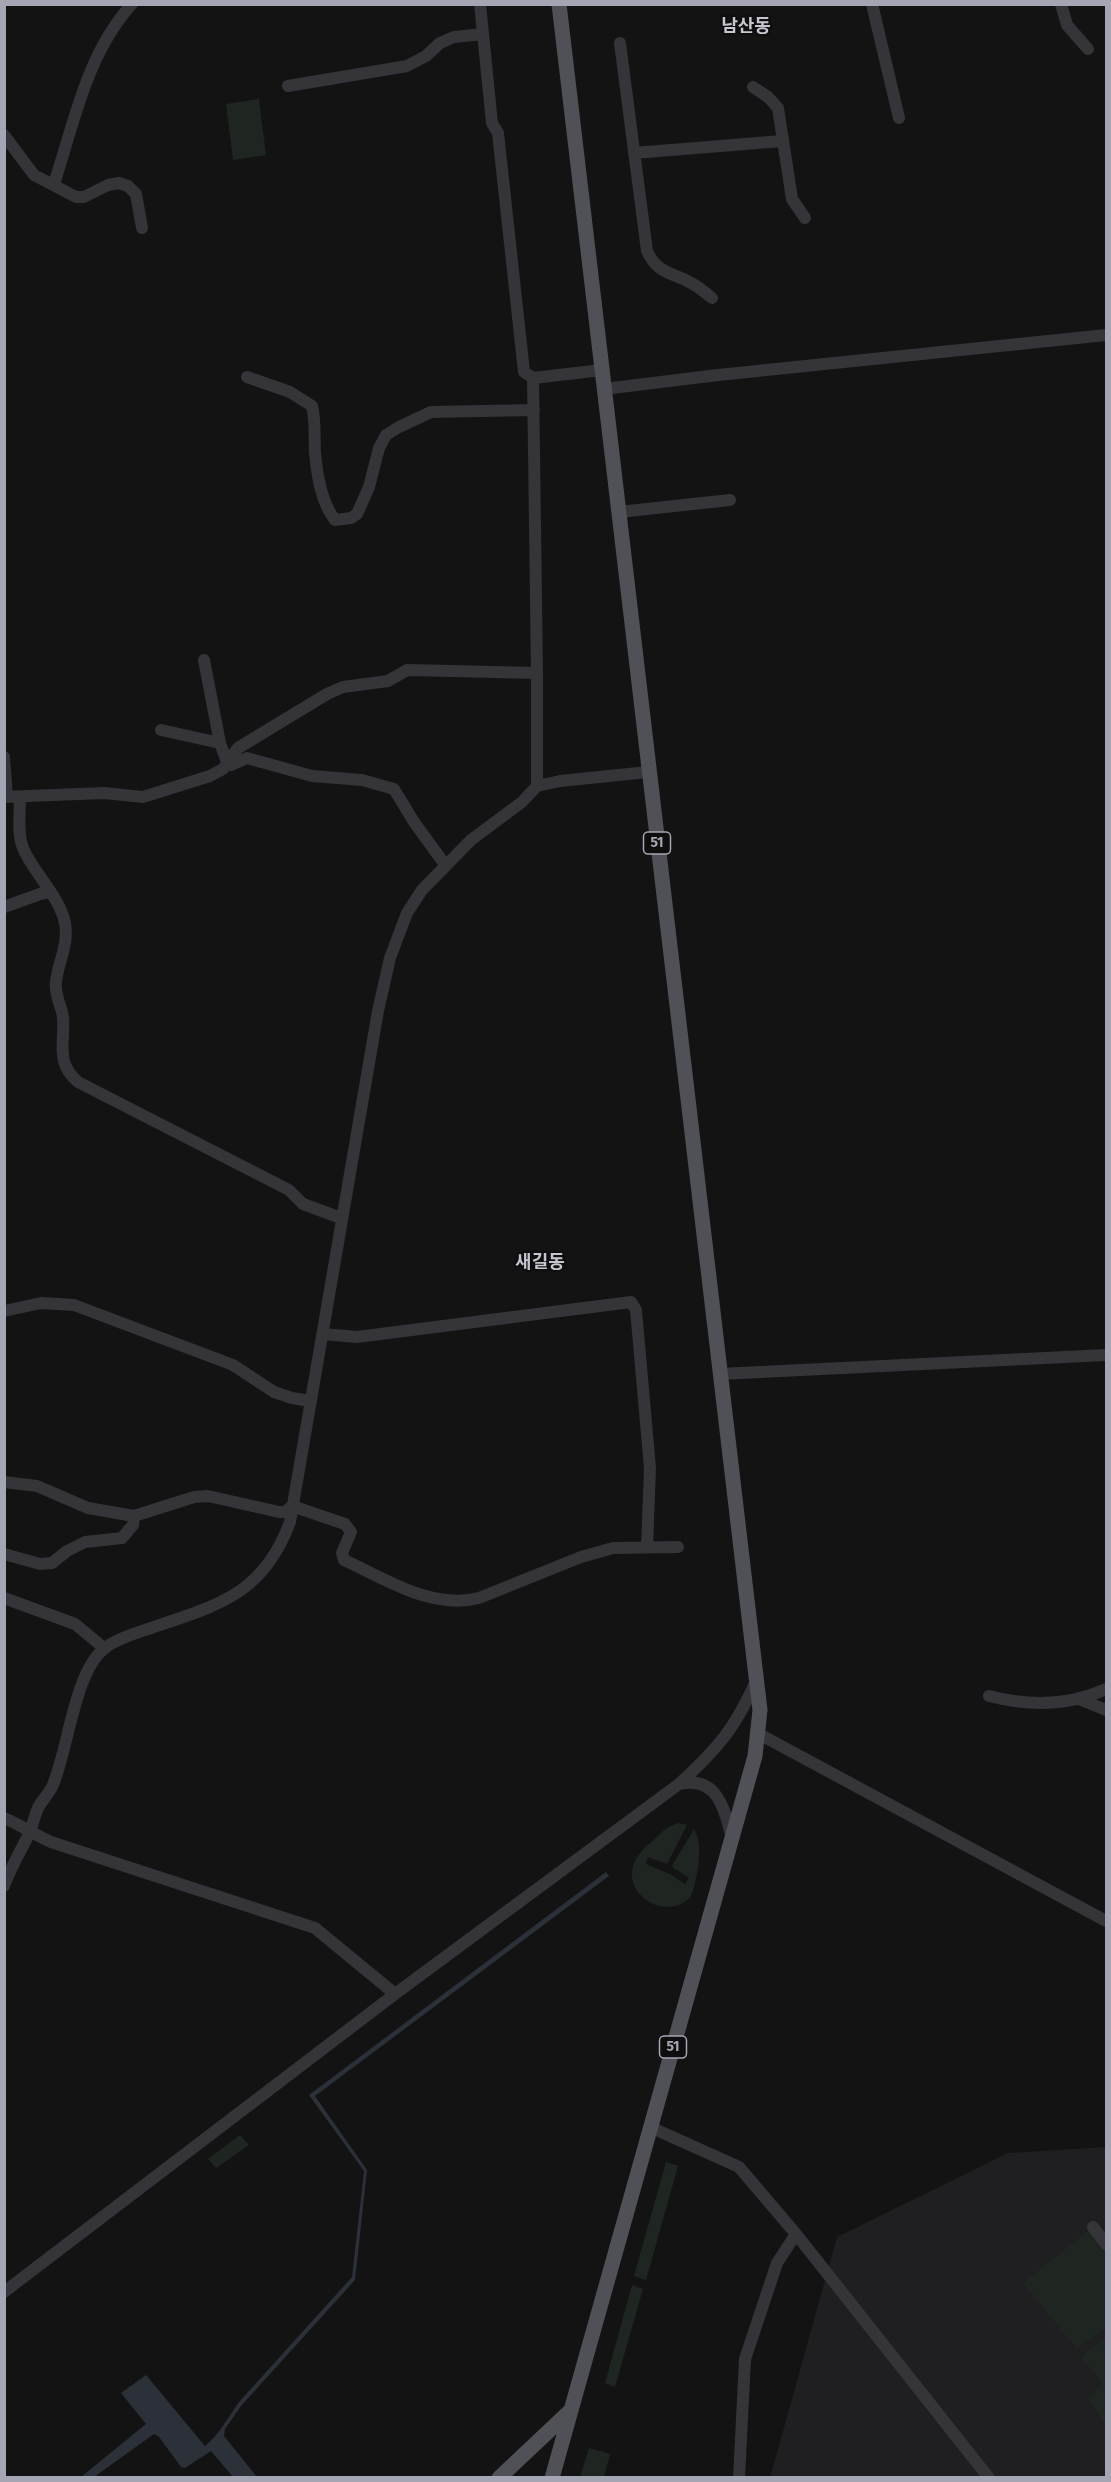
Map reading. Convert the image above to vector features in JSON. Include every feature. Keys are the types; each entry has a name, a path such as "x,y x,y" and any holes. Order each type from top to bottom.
{"main road":[{"name":"51","path":"559,4 760,1710 759,1734 732,1839 571,2410"},
{"path":"499,2478 571,2410"},
{"path":"552,2478 571,2410"}],"street":[{"path":"54,184 95,59 114,24 132,4"},
{"path":"480,4 492,123 498,133 524,372 533,378 602,370"},
{"path":"872,4 899,118"},
{"path":"1061,4 1067,25 1088,49"},
{"path":"288,86 407,66 454,37 483,34"},
{"path":"620,43 647,251 652,263 667,273 692,283 712,298"},
{"path":"753,87 768,97 778,108 792,199 805,218"},
{"path":"4,135 34,175 76,197 84,197 108,185 119,183 128,186 136,194 142,228"},
{"path":"634,153 782,141"},
{"path":"604,389 1107,335"},
{"path":"247,377 290,392 312,406 315,418 315,453 326,508 334,520 341,521 357,514 369,487 379,448 386,435 399,427 431,412 534,411"},
{"path":"533,378 537,786"},
{"path":"620,512 730,500"},
{"path":"204,660 220,743 226,762 231,765 247,758 312,776 362,780 394,789 446,866"},
{"path":"10,797 104,793 143,797 210,776 223,769 238,748 327,694 343,687 388,681 406,670 537,673"},
{"path":"161,729 220,743"},
{"path":"4,758 21,845 58,902 65,924 66,944 56,981 56,990 63,1018 61,1042 64,1064 68,1073 78,1082 289,1190 303,1204 341,1218"},
{"path":"4,1886 30,1833 38,1808 52,1787 82,1685 104,1648 132,1635 219,1604 255,1581 267,1566 286,1533 323,1334 378,1011 390,958 407,914 422,890 471,840 522,802 537,786 560,781 648,772"},
{"path":"4,908 50,892"},
{"path":"323,1334 357,1337 631,1302 636,1310 650,1468 647,1546"},
{"path":"4,1311 41,1303 74,1305 233,1365 274,1392 310,1401"},
{"path":"720,1374 1107,1355"},
{"path":"4,1482 37,1486 88,1508 134,1516 194,1497 208,1496 279,1512 285,1512 292,1506"},
{"path":"292,1506 345,1524 351,1532 342,1553 344,1560 418,1594 439,1600 464,1602 479,1598 581,1557 613,1548 678,1547"},
{"path":"4,1554 40,1564 52,1563 67,1551 85,1542 122,1538 133,1525 134,1516"},
{"path":"4,1598 75,1623 104,1648"},
{"path":"4,2292 395,1994 679,1784 733,1727 756,1681"},
{"path":"989,1696 1011,1702 1027,1703 1078,1700 1107,1689"},
{"path":"1078,1700 1107,1710"},
{"path":"759,1734 1107,1921"},
{"path":"679,1784 691,1781 702,1784 712,1791 724,1808 732,1839"},
{"path":"4,1818 30,1833 315,1929 395,1994"},
{"path":"650,2127 739,2167 796,2234 989,2478"},
{"path":"1093,2227 1107,2244"},
{"path":"739,2478 745,2359 777,2263 796,2234"}],"shaded area":[{"path":"259,99 266,155 233,160 226,104"},
{"path":"679,1823 687,1825 667,1864 648,1857 646,1864 670,1874 685,1884 689,1878 672,1867 694,1829 699,1847 696,1879 692,1893 687,1900 675,1906 663,1907 651,1903 641,1895 634,1884 632,1872 637,1858 649,1844 666,1828"},
{"path":"606,1872 609,1876 315,2096 367,2170 355,2280 241,2406 225,2429 224,2436 257,2477 233,2477 211,2451 185,2468 181,2467 159,2437 154,2434 94,2477 81,2477 146,2424 121,2393 146,2375 205,2446 219,2431 239,2402 352,2277 364,2171 309,2095"},
{"path":"240,2135 249,2145 216,2168 208,2159"},
{"path":"1106,2147 1106,2477 770,2478 837,2237 1008,2153"},
{"path":"666,2162 678,2166 646,2280 634,2276"},
{"path":"1089,2230 1106,2251 1106,2327 1077,2349 1023,2283"},
{"path":"632,2285 643,2289 615,2387 605,2383"},
{"path":"1106,2337 1106,2425 1088,2398 1103,2384 1081,2357"},
{"path":"589,2448 610,2454 604,2477 580,2477"}],"district":[{"name":"남산동","path":"746,27"},
{"name":"새길동","path":"540,1263"}]}
